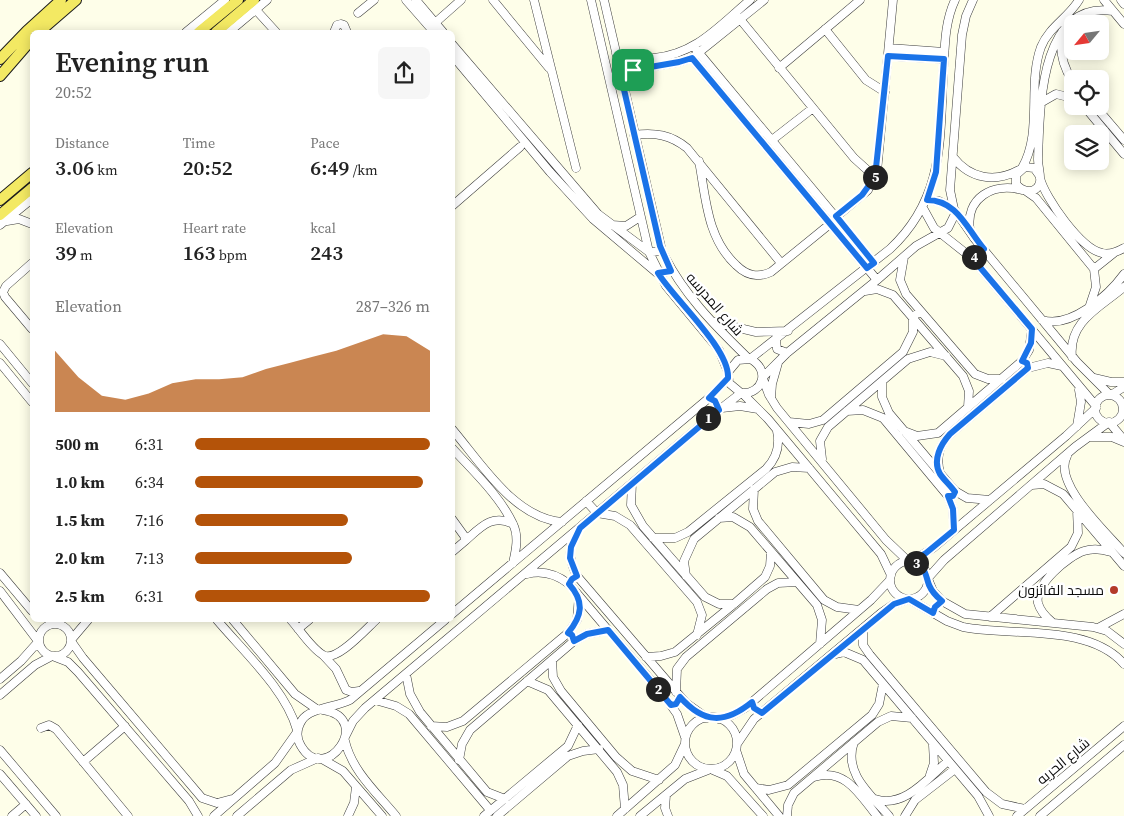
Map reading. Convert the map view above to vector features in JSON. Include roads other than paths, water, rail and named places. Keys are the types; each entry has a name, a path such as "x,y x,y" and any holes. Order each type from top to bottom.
{"main road":[{"path":"1,58 61,0"},
{"path":"41,30 76,0"},
{"path":"201,30 238,0"},
{"path":"219,30 255,5"},
{"path":"0,76 30,41"},
{"path":"0,200 30,175"},
{"path":"2,221 30,190"}],"street":[{"path":"188,30 224,0"},
{"path":"231,30 255,5 267,0"},
{"path":"358,13 374,0"},
{"path":"406,0 432,30"},
{"path":"416,0 441,30"},
{"path":"435,23 461,0"},
{"path":"493,0 551,70"},
{"path":"534,0 576,168"},
{"name":"شارع المدرسه","path":"590,0 648,252 658,273 674,296 719,350 728,375"},
{"name":"شارع المدرسه","path":"604,0 662,251 671,271 686,292 749,359"},
{"path":"622,81 626,74 633,70 679,62 700,53 737,17 750,0"},
{"path":"616,53 631,59 648,59 678,54 694,47 764,0"},
{"path":"779,68 860,0"},
{"path":"836,216 862,195 875,177 893,0"},
{"path":"455,612 709,398 738,360 749,359 788,332 874,263 903,236 923,208 936,172 947,22 955,0"},
{"path":"237,816 292,770 319,758 336,754 358,714 720,409 741,393 753,392 758,389 763,378 787,353 923,241 952,224 954,209 950,190 962,35 966,16 973,0"},
{"path":"970,232 970,211 979,197 1000,188 1024,191 1036,188 1040,177 1035,143 1040,48 1054,26 1074,8 1079,0"},
{"path":"1104,0 1124,24"},
{"path":"255,5 274,30"},
{"path":"1074,8 1079,9 1080,14"},
{"path":"1090,305 1096,287 1094,269 1081,250 1036,198 1024,191 1016,181 1020,169 1035,143 1048,55 1063,31 1080,14 1096,9 1113,10"},
{"path":"737,17 859,163 875,177"},
{"path":"336,30 337,25 341,24 344,25 346,30"},
{"path":"825,29 866,80 885,92"},
{"path":"1063,31 1060,51 1067,70"},
{"path":"694,47 874,263"},
{"path":"455,48 593,219 658,273 671,271"},
{"path":"888,52 944,55"},
{"path":"455,58 598,214 648,252 662,251"},
{"path":"692,58 877,280"},
{"path":"1042,102 1056,94 1064,96"},
{"path":"772,140 813,108"},
{"path":"1092,115 1124,154"},
{"path":"1103,115 1124,140"},
{"path":"634,135 652,133 670,137 687,148 781,263"},
{"path":"455,203 520,148"},
{"path":"953,157 969,173 986,178 1003,177 1020,169 1034,168 1050,200 1087,245 1100,253 1116,252"},
{"path":"699,161 711,224 723,251 742,271 754,276 766,274 830,224"},
{"path":"2,221 30,200"},
{"path":"640,816 678,784 693,775 718,769 730,762 736,747 749,725 762,713 894,604 923,593 928,579 944,560 1072,450 1109,422 1118,419 1123,411 1119,399 1110,395 1075,360 970,232 954,209 939,201 927,200"},
{"path":"923,208 930,222 939,233 961,247 973,259 1032,329 1096,407 1099,418 1109,422 1124,440"},
{"path":"611,224 626,226 640,217"},
{"path":"2,221 19,220 30,223"},
{"path":"1081,250 1086,248 1087,245"},
{"path":"1094,269 1124,248"},
{"path":"973,259 977,252 984,249"},
{"path":"904,257 900,272 902,287 916,314 963,376 969,391 968,407"},
{"path":"30,265 3,292 30,327"},
{"path":"940,473 938,460 944,440 1028,368 1048,363 1065,369 1075,370 1072,341 1080,318 1090,305 1124,274"},
{"path":"1042,320 1056,323 1080,318 1124,286"},
{"path":"861,293 877,289 885,291 916,314 970,370 981,377 1002,379"},
{"path":"789,422 825,423 847,411 882,382 905,356 913,332 916,314"},
{"path":"712,321 756,332 788,332"},
{"path":"904,431 917,436 938,432 1022,361 1031,343 1032,329"},
{"path":"776,341 779,351 787,353"},
{"path":"0,344 30,381"},
{"path":"823,464 820,456 820,441 825,423 905,356 922,353 946,356"},
{"path":"749,359 760,366 772,401 886,540 910,561 922,567 932,591 942,601 965,614 1098,628 1115,636 1124,644"},
{"path":"772,401 773,375 779,360"},
{"path":"1022,361 1027,363 1028,368"},
{"path":"0,364 30,400"},
{"path":"963,376 967,375 970,370"},
{"path":"728,375 732,388 741,393 761,411 876,548 891,578 896,593 955,624 972,629 1070,638 1092,642 1103,646 1124,664"},
{"path":"1090,376 1110,382 1124,382"},
{"path":"882,382 882,397 886,416 951,493 967,498 990,500"},
{"path":"1077,426 1082,402 1078,386"},
{"path":"617,816 659,780 680,758 685,740 696,722 707,718 732,715 752,702 859,610 891,578 898,565 926,553 1066,436 1096,407 1100,398 1124,387"},
{"path":"709,398 715,401 720,409"},
{"path":"761,411 764,404 772,401"},
{"path":"720,409 740,406 761,411"},
{"path":"847,411 863,410 886,416 904,431 940,473 951,493 954,530"},
{"path":"653,538 675,538 688,532 769,465 778,448 776,429"},
{"path":"455,432 509,495 537,516 550,521 562,522"},
{"path":"938,432 939,438 944,440"},
{"path":"1066,436 1072,438 1072,450 1064,466 1069,488 1124,553"},
{"path":"1086,439 1104,436 1124,440"},
{"path":"455,452 499,503 513,524 517,541 514,563"},
{"path":"769,465 774,467 775,472"},
{"path":"686,576 684,561 689,546 694,539 775,472 792,466 809,468"},
{"path":"632,483 631,504 640,528 696,594 712,602 727,605 734,604"},
{"path":"1032,485 1044,484 1063,494 1124,566"},
{"path":"1063,494 1065,489 1069,488"},
{"path":"754,489 753,509 758,521 824,600 837,607 859,610"},
{"path":"499,503 509,495"},
{"path":"586,502 597,513 615,516 640,528 653,538 686,576 696,594 702,615 697,635"},
{"path":"990,616 1071,547 1079,526 1077,510"},
{"path":"719,518 732,517 750,527 817,605 822,620 820,644"},
{"path":"455,549 488,522 504,520 513,524"},
{"path":"750,527 758,521"},
{"path":"455,523 464,534 465,540"},
{"path":"580,528 571,547 570,558 577,576 678,695 692,709 707,718"},
{"path":"688,532 694,539"},
{"path":"876,548 883,546 886,540"},
{"path":"1071,547 1076,549 1077,554"},
{"path":"1052,622 1040,610 1038,603 1039,589 1048,578 1077,554 1091,550 1112,552"},
{"path":"646,657 668,655 680,649 734,604 766,577 770,566 771,552"},
{"path":"525,574 544,572 562,578 569,584 671,705 680,721 692,762 727,776 763,816"},
{"path":"0,573 30,609"},
{"path":"569,584 577,576"},
{"path":"766,577 771,581 772,586"},
{"path":"671,705 676,704 678,695 677,669 686,657 772,586 784,582 797,582"},
{"path":"10,586 1,592 38,641 44,653 73,666 189,801 198,816"},
{"path":"420,726 423,721 447,727 469,717 568,633 577,620 580,596"},
{"path":"817,605 822,604 824,600"},
{"path":"933,613 935,607 942,601"},
{"path":"1098,628 1124,614"},
{"path":"0,695 34,665 68,650 71,640 86,622"},
{"path":"219,622 281,696 291,712 301,747 308,754 336,765 382,816"},
{"path":"235,622 296,694 320,710 333,713 341,720 353,764 396,816"},
{"path":"293,622 336,669 346,690 352,692 361,690"},
{"path":"298,629 306,622"},
{"path":"322,654 330,656 339,653 374,622"},
{"path":"214,816 275,763 297,732 304,717 343,703 443,622"},
{"path":"0,679 21,661 38,641 41,630 49,623 64,627 71,640 117,698 202,798 217,803 232,799"},
{"path":"1070,624 1070,638"},
{"path":"863,628 863,644 866,658 883,684 983,802 989,816"},
{"path":"459,760 462,744 476,725 574,641 587,634 608,630"},
{"path":"568,633 572,635 574,641"},
{"path":"680,649 686,657"},
{"path":"831,655 844,652 866,658 990,796 1002,804 1025,809"},
{"path":"552,660 557,694 578,725 617,772 623,785 625,809"},
{"path":"406,674 410,694 429,723 487,792 504,799"},
{"path":"527,681 557,694 624,766 640,775 659,780"},
{"path":"741,790 743,784 753,784 775,790 792,781 872,715 880,704 883,684"},
{"path":"107,706 117,698"},
{"path":"375,700 403,710 420,726 490,810"},
{"path":"752,702 754,708 762,713"},
{"path":"872,715 877,718 878,722"},
{"path":"787,816 790,798 798,789 878,722 891,716 912,718"},
{"path":"469,717 471,723 476,725"},
{"path":"719,718 734,731 740,766 779,816"},
{"path":"41,728 47,725 53,726 128,816"},
{"path":"497,816 566,753 578,725"},
{"path":"83,762 125,726"},
{"name":"شارع الحريه","path":"1017,816 1124,726"},
{"path":"854,742 850,762 853,781 877,816"},
{"path":"929,777 934,764 933,743"},
{"name":"شارع الحريه","path":"1040,816 1124,745"},
{"path":"0,750 56,816"},
{"path":"484,816 566,753 599,750"},
{"path":"875,799 888,802 900,799 948,761"},
{"path":"617,772 624,766"},
{"path":"905,816 916,800 955,769"},
{"path":"668,771 678,784"},
{"path":"0,774 36,816"},
{"path":"812,777 828,774 853,781 875,799 889,816"},
{"path":"348,816 354,803 355,786 363,777"},
{"path":"792,781 798,789"},
{"path":"666,795 665,808 668,816"},
{"path":"983,802 987,801 990,796"},
{"path":"12,816 26,804"}],"place":[{"name":"مسجد الفائزون","path":"1114,590"}]}
